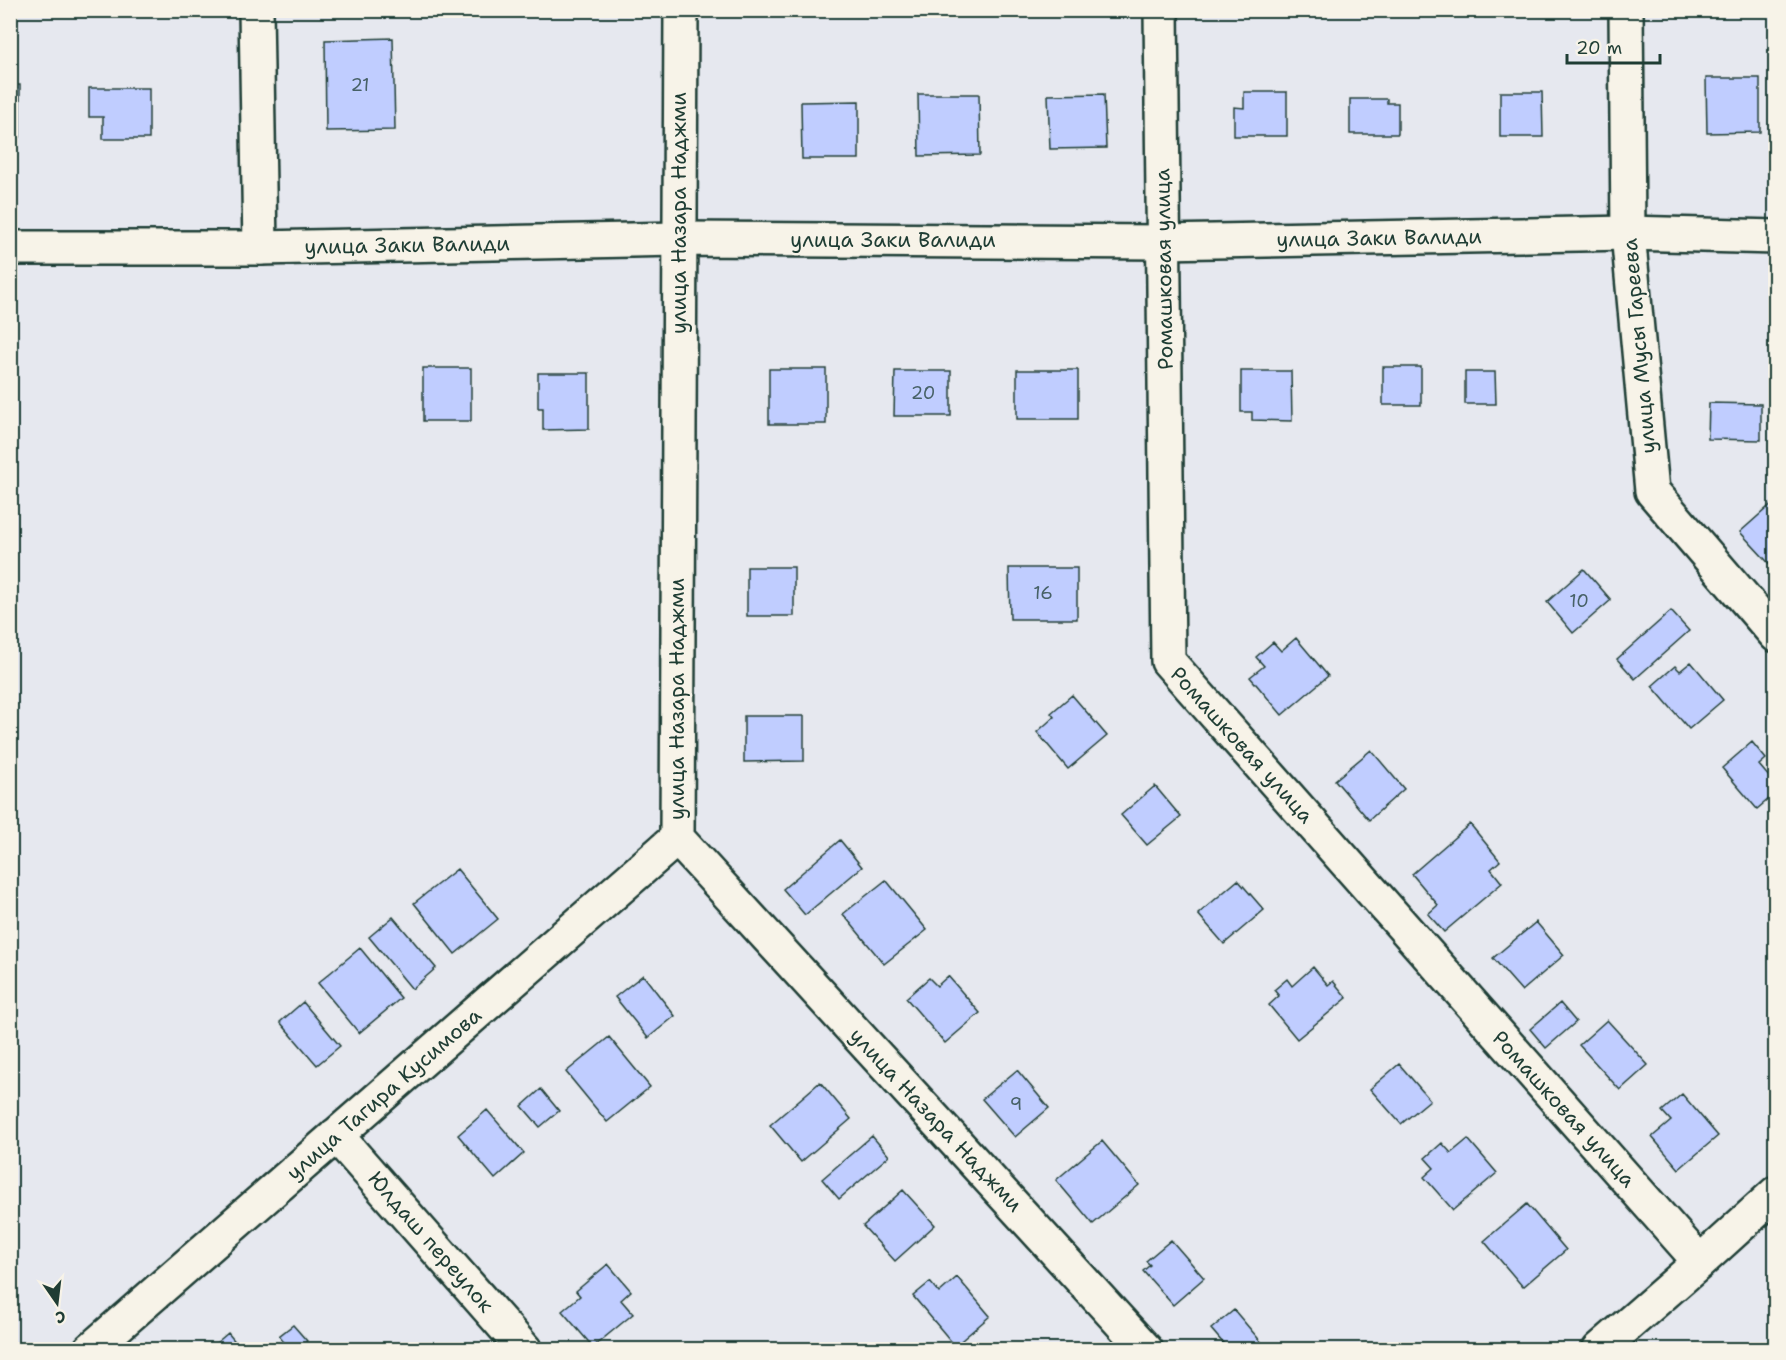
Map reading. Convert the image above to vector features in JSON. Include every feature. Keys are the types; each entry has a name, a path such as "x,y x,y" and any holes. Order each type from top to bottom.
{"street":[{"path":"256,10 260,248"},
{"name":"улица Назара Наджми","path":"681,10 678,239 677,838 1146,1350"},
{"name":"Ромашковая улица","path":"1161,10 1168,661 1700,1262"},
{"name":"улица Мусы Гареева","path":"1626,10 1628,234 1652,491 1776,635"},
{"name":"улица Заки Валиди","path":"10,248 260,248 678,239 1163,242 1628,234 1776,237"},
{"name":"улица Тагира Кусимова","path":"90,1350 677,838"},
{"name":"Юлдаш переулок","path":"336,1135 525,1350"},
{"path":"1599,1350 1776,1192"}],"building":[{"path":"393,38 395,130 326,131 325,40"},
{"path":"1706,78 1760,78 1760,132 1707,133"},
{"path":"10,85 20,85 20,137 10,137"},
{"path":"89,88 149,88 149,139 103,139 103,117 89,117"},
{"path":"1244,92 1287,92 1287,136 1234,136 1234,107 1244,108"},
{"path":"1500,92 1542,92 1543,137 1500,137"},
{"path":"918,94 979,94 980,155 919,156"},
{"path":"1104,94 1106,148 1050,149 1048,95"},
{"path":"1350,99 1387,99 1387,103 1398,103 1398,134 1350,134"},
{"path":"859,101 859,159 802,159 801,102"},
{"path":"1383,367 1421,367 1421,405 1383,405"},
{"path":"423,368 471,368 471,421 423,421"},
{"path":"769,369 826,369 826,424 769,424"},
{"path":"1017,370 1078,370 1078,419 1017,419"},
{"path":"895,371 951,371 951,416 894,416"},
{"path":"1241,371 1291,371 1292,421 1252,420 1252,412 1241,412"},
{"path":"1465,372 1495,372 1496,404 1465,404"},
{"path":"538,373 589,373 589,429 543,430 543,408 538,408"},
{"path":"1709,403 1761,404 1761,440 1708,439"},
{"path":"1776,500 1776,571 1740,532"},
{"path":"747,567 794,567 794,616 747,616"},
{"path":"1009,568 1077,568 1077,619 1010,619"},
{"path":"1584,569 1611,600 1573,633 1547,602"},
{"path":"1671,611 1689,631 1635,679 1617,659"},
{"path":"1296,638 1328,676 1282,715 1250,677 1264,666 1256,657 1273,642 1281,651"},
{"path":"1691,662 1723,700 1689,729 1652,686 1675,666 1680,671"},
{"path":"1072,695 1107,736 1068,769 1037,732 1054,717 1051,713"},
{"path":"744,716 804,716 804,761 744,762"},
{"path":"1752,742 1766,759 1759,765 1776,785 1776,793 1757,809 1722,768"},
{"path":"1371,750 1404,789 1369,820 1335,780"},
{"path":"1155,786 1181,817 1147,845 1121,815"},
{"path":"1470,824 1500,861 1491,869 1502,883 1444,932 1428,914 1438,905 1412,874"},
{"path":"840,840 862,867 805,915 783,889"},
{"path":"457,869 498,919 455,954 414,903"},
{"path":"886,880 927,930 884,964 843,914"},
{"path":"1238,880 1264,910 1224,944 1198,914"},
{"path":"393,917 436,968 412,989 369,937"},
{"path":"1536,922 1564,955 1522,991 1493,958"},
{"path":"360,948 401,998 359,1033 318,983"},
{"path":"1313,967 1328,985 1333,981 1347,998 1297,1039 1269,1005 1279,996 1274,990 1287,979 1292,986"},
{"path":"643,975 675,1016 648,1038 615,997"},
{"path":"948,976 980,1013 945,1043 906,998 929,978 937,986"},
{"path":"303,1002 340,1046 317,1065 280,1022"},
{"path":"1560,1003 1576,1022 1546,1048 1530,1029"},
{"path":"1607,1020 1648,1065 1620,1090 1579,1045"},
{"path":"609,1037 650,1087 607,1122 566,1072"},
{"path":"1399,1064 1430,1100 1401,1124 1370,1089"},
{"path":"1017,1070 1049,1108 1015,1137 982,1099"},
{"path":"820,1082 851,1119 801,1162 770,1125"},
{"path":"541,1089 559,1111 540,1127 522,1106"},
{"path":"1682,1094 1718,1136 1679,1169 1652,1137 1671,1121 1662,1111"},
{"path":"487,1110 524,1153 495,1179 458,1135"},
{"path":"872,1136 889,1156 839,1199 822,1179"},
{"path":"1468,1139 1497,1173 1453,1210 1424,1177 1434,1168 1425,1158 1442,1143 1451,1153"},
{"path":"1102,1141 1139,1185 1093,1224 1056,1180"},
{"path":"903,1190 935,1225 895,1261 863,1226"},
{"path":"1527,1204 1566,1250 1523,1287 1484,1241"},
{"path":"1171,1240 1204,1278 1173,1305 1143,1271 1150,1265 1146,1261"},
{"path":"608,1264 631,1291 621,1300 633,1314 593,1347 562,1311 580,1296 576,1291"},
{"path":"957,1277 990,1316 955,1346 913,1296 930,1282 939,1293"},
{"path":"1234,1310 1268,1350 1229,1350 1211,1329"},
{"path":"293,1325 307,1341 297,1350 290,1350 279,1336"},
{"path":"228,1333 242,1350 208,1350"}]}
